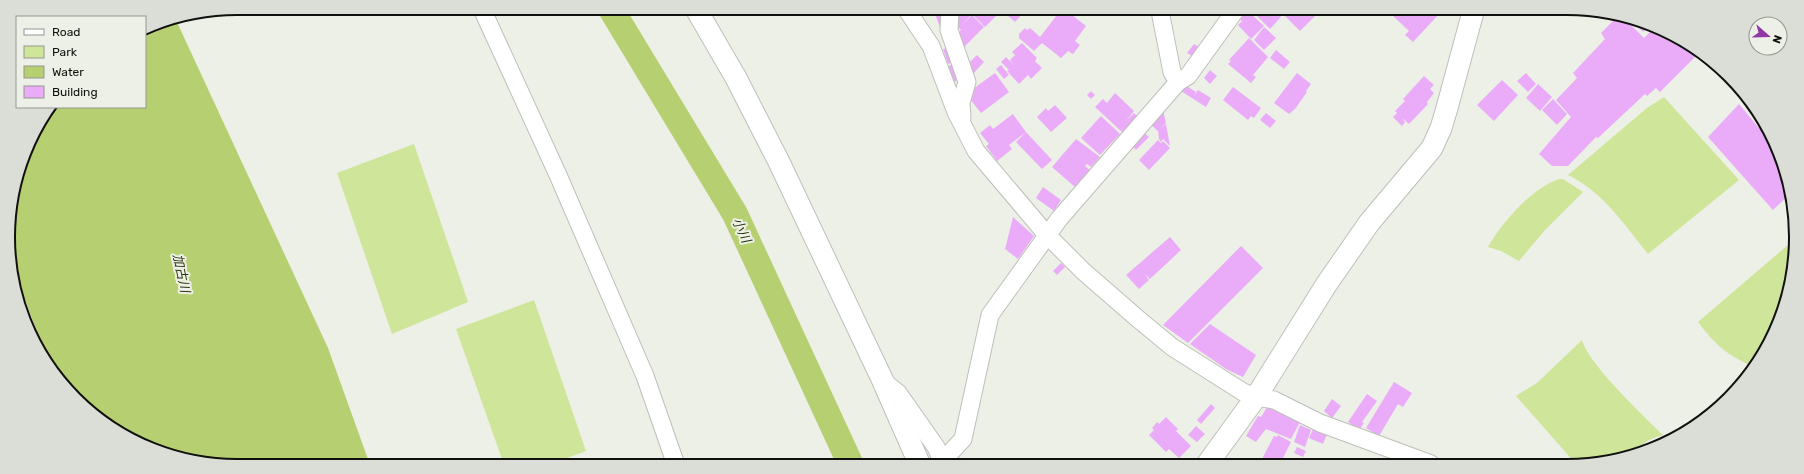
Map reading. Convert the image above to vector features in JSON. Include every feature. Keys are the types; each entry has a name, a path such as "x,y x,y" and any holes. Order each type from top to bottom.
{"street":[{"path":"485,15 558,175 645,376 675,459"},
{"path":"699,15 736,78 779,162 882,379 917,459"},
{"path":"910,15 931,46 956,112 976,151 1047,235 1089,276 1172,347 1243,392 1256,397 1274,400 1320,423 1417,459"},
{"path":"950,15 949,30 967,82 961,103 963,124"},
{"path":"1161,15 1172,72 1178,82"},
{"path":"944,459 963,439 990,315 1047,235 1087,185 1178,82 1188,76 1232,15"},
{"path":"1211,459 1256,397 1326,285 1369,223 1432,148 1445,114 1472,15"},
{"path":"882,379 898,393 942,459"}],"green space":[{"path":"1664,97 1739,180 1648,254 1621,220 1592,190 1568,175 1647,108"},
{"path":"414,144 468,302 392,334 337,173"},
{"path":"1563,179 1583,192 1545,230 1519,261 1501,251 1488,247 1509,217 1528,198 1549,183"},
{"path":"1789,244 1785,280 1777,308 1766,335 1748,365 1732,356 1720,347 1698,322"},
{"path":"534,300 586,451 564,459 502,459 456,329"},
{"path":"1582,340 1595,363 1605,376 1663,435 1648,441 1641,446 1610,455 1572,459 1516,396 1537,383"}],"water":[{"name":"加古川","path":"178,24 328,348 368,459 222,459 194,455 166,447 139,436 114,422 102,413 70,383 52,360 45,348 25,300 19,280 15,252 15,222 19,194 27,166 45,126 56,108 146,108 146,35"}],"building":[{"path":"935,15 943,15 947,24 940,27"},
{"path":"954,15 971,15 963,24 972,15 984,27 964,47 954,37 961,30 952,21"},
{"path":"973,15 997,15 985,27"},
{"path":"1007,15 1021,15 1015,22"},
{"path":"1057,15 1072,15 1086,26 1075,41 1080,45 1073,54 1068,51 1061,58 1042,43 1034,51 1019,38 1019,34 1025,28 1027,30 1030,28 1040,37"},
{"path":"1244,15 1252,15 1264,26 1251,39 1238,25 1242,21 1240,19"},
{"path":"1256,15 1279,15 1281,17 1270,29"},
{"path":"1284,15 1316,15 1300,31"},
{"path":"1392,15 1438,15 1413,42 1405,35 1409,31"},
{"path":"1614,20 1631,25 1644,38 1651,31 1652,32 1678,45 1696,56 1660,92 1656,88 1647,96 1645,94 1598,138 1596,137 1568,166 1552,166 1539,154 1571,117 1556,100 1577,78 1573,73 1605,39 1601,33"},
{"path":"1264,27 1276,38 1264,50 1254,40"},
{"path":"1637,27 1645,30 1643,32"},
{"path":"1249,38 1268,57 1253,75 1256,77 1251,83 1228,64 1231,61 1229,60"},
{"path":"1022,43 1037,58 1035,61 1042,68 1031,79 1028,75 1019,84 1001,62 1006,57 1014,65 1010,60 1015,55 1012,52"},
{"path":"1194,44 1199,47 1192,56 1187,53"},
{"path":"952,47 957,61 948,64 943,49"},
{"path":"1276,50 1290,62 1284,69 1270,58"},
{"path":"977,55 984,62 972,75 965,67"},
{"path":"958,63 963,78 953,82 948,66"},
{"path":"1001,65 1009,75 1004,79 996,69"},
{"path":"1210,70 1217,76 1210,84 1204,78"},
{"path":"995,73 1009,92 981,113 966,94"},
{"path":"1297,73 1311,84 1295,109 1289,114 1274,103"},
{"path":"1526,73 1536,84 1528,92 1517,81"},
{"path":"1424,76 1434,85 1430,89 1434,93 1427,102 1428,104 1409,124 1402,118 1405,122 1402,126 1393,117 1397,113 1395,111 1405,101 1403,99"},
{"path":"1502,80 1518,95 1494,121 1477,105"},
{"path":"1538,84 1552,97 1540,111 1526,98"},
{"path":"1185,85 1196,92 1193,97 1198,90 1211,98 1206,107 1181,91"},
{"path":"1233,87 1261,108 1254,118 1251,116 1248,120 1223,100"},
{"path":"1091,91 1095,95 1091,99 1087,95"},
{"path":"1115,93 1134,111 1126,121 1134,113 1138,117 1122,132 1095,107 1103,99 1107,103"},
{"path":"1553,99 1567,114 1557,125 1542,110"},
{"path":"1739,104 1760,127 1766,139 1777,166 1786,198 1773,210 1708,137"},
{"path":"1055,105 1067,118 1051,132 1037,117 1046,108 1048,111"},
{"path":"1163,110 1166,123 1161,128 1166,124 1170,146 1163,139 1161,142 1158,131 1150,124"},
{"path":"1266,113 1276,121 1270,128 1260,120"},
{"path":"1013,114 1026,132 1009,145 1012,149 997,161 986,146 989,144 980,133 990,125 993,129"},
{"path":"1101,116 1120,134 1100,155 1081,138"},
{"path":"1142,131 1149,137 1136,150 1130,144"},
{"path":"1026,132 1052,160 1042,169 1016,142"},
{"path":"1076,139 1100,157 1091,167 1087,164 1085,166 1090,170 1075,187 1052,167"},
{"path":"1158,140 1161,143 1163,141 1170,148 1149,170 1139,160"},
{"path":"1043,187 1061,200 1054,211 1036,198"},
{"path":"1013,217 1034,236 1018,259 1005,249"},
{"path":"1170,237 1181,250 1150,279 1145,274 1149,280 1139,289 1126,275"},
{"path":"1241,246 1263,268 1188,343 1163,325"},
{"path":"1061,263 1065,267 1057,275 1053,271"},
{"path":"1210,324 1256,355 1243,377 1226,369 1190,344"},
{"path":"1394,382 1412,393 1403,407 1398,404 1379,436 1366,428"},
{"path":"1367,394 1377,401 1362,422 1364,423 1359,430 1348,422"},
{"path":"1332,399 1341,406 1332,418 1324,411"},
{"path":"1211,404 1215,408 1201,424 1197,420"},
{"path":"1269,404 1301,420 1291,439 1266,429 1256,442 1246,436 1258,416 1261,417"},
{"path":"1166,417 1178,429 1176,431 1191,446 1179,458 1169,449 1166,452 1149,435 1154,430 1152,428 1157,422 1159,424"},
{"path":"1300,425 1311,430 1305,447 1294,442"},
{"path":"1196,426 1205,434 1197,442 1188,435"},
{"path":"1313,429 1327,434 1323,444 1309,438"},
{"path":"1278,435 1291,442 1282,459 1262,459 1274,436 1277,437"},
{"path":"1297,447 1306,451 1303,457 1294,453"}],"waterway":[{"name":"小川","path":"615,15 735,214 848,459"}]}
